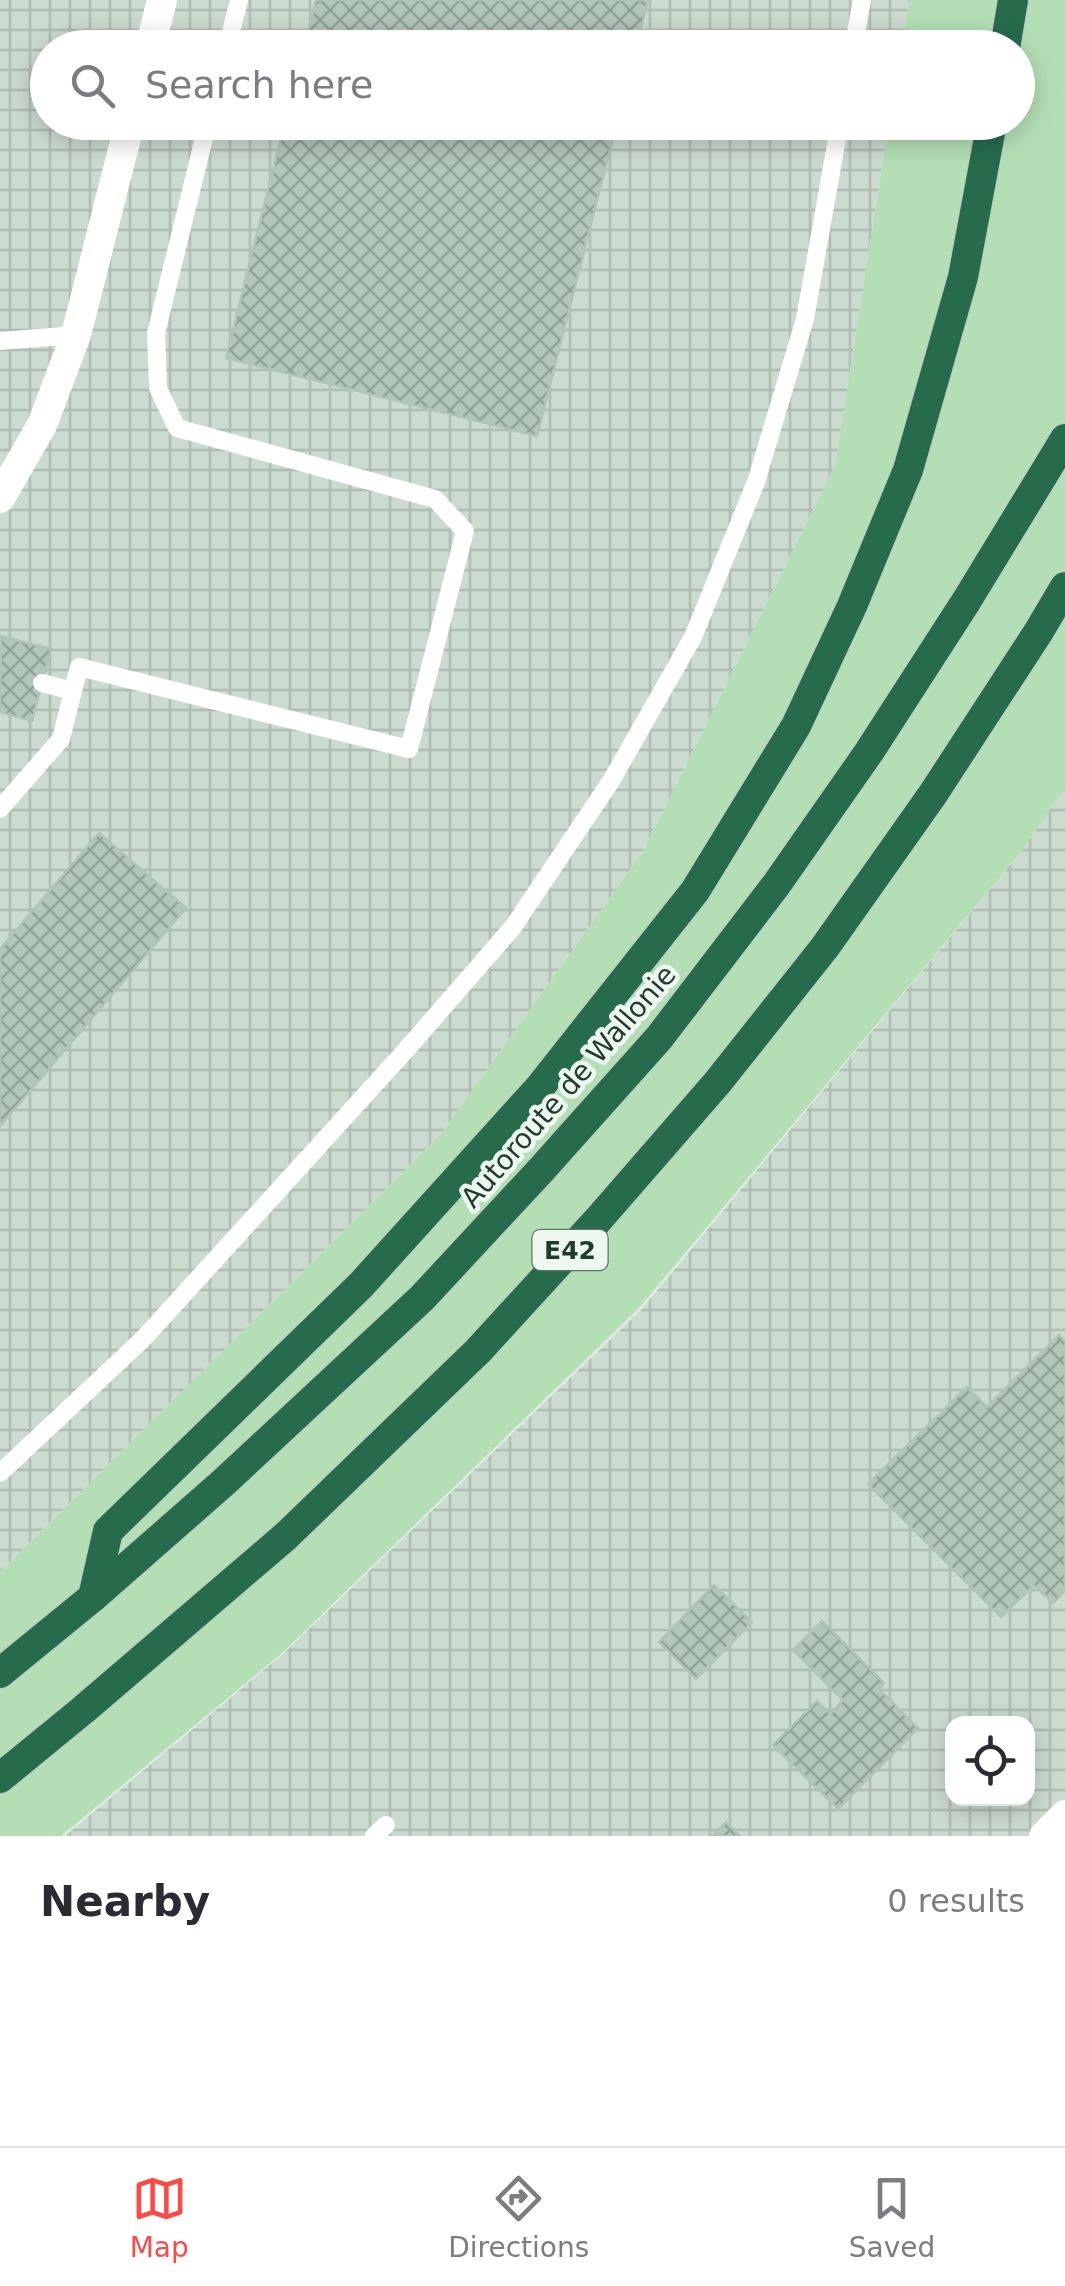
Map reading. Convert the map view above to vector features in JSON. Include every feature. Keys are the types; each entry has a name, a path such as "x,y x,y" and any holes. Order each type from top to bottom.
{"highway":[{"path":"1008,30 1013,0"},
{"path":"93,1597 108,1531 361,1285 540,1087 696,891 796,726 852,606 908,470 964,277 989,140"},
{"name":"Autoroute de Wallonie","path":"0,1672 224,1482 422,1298 659,1038 776,886 869,752 1065,438"},
{"name":"E42","path":"0,1778 286,1536 478,1351 597,1221 717,1084 825,946 934,794 1065,586"}],"street":[{"path":"154,30 162,0"},
{"path":"0,498 42,425 76,335 125,140"},
{"path":"1044,1836 1065,1816"}],"lane":[{"path":"232,30 239,0"},
{"path":"856,30 862,0"},
{"path":"0,809 61,739 79,667 409,748 465,531 436,500 178,428 158,388 156,333 204,140"},
{"path":"0,1473 143,1339 406,1050 512,927 611,781 693,637 756,482 805,319 837,140"},
{"path":"0,341 76,335"},
{"path":"42,683 73,691"}],"shaded area":[{"path":"0,0 910,0 904,30 30,30 30,140 886,140 835,466 642,853 440,1135 0,1572"},
{"path":"1065,788 1065,1836 65,1836 283,1654 641,1310 1020,853"}],"green space":[{"path":"910,0 1065,0 1065,788 1020,853 639,1308 282,1653 61,1836 0,1836 0,1572 440,1135 642,853 835,466 886,140 1035,140 1035,30 904,30"}],"building":[{"path":"316,0 648,0 640,30 308,30"},
{"path":"280,140 612,140 537,436 226,358"},
{"path":"1,636 51,649 32,721 0,712"},
{"path":"99,833 186,908 0,1126 0,949"},
{"path":"1059,1335 1065,1341 1065,1591 1053,1603 1034,1585 1001,1617 868,1484 967,1387 987,1407"},
{"path":"714,1585 752,1622 696,1679 659,1642"},
{"path":"822,1621 884,1683 879,1689 918,1728 838,1809 773,1745 817,1701 830,1714 843,1700 793,1650"},
{"path":"726,1822 740,1836 712,1836"}]}
